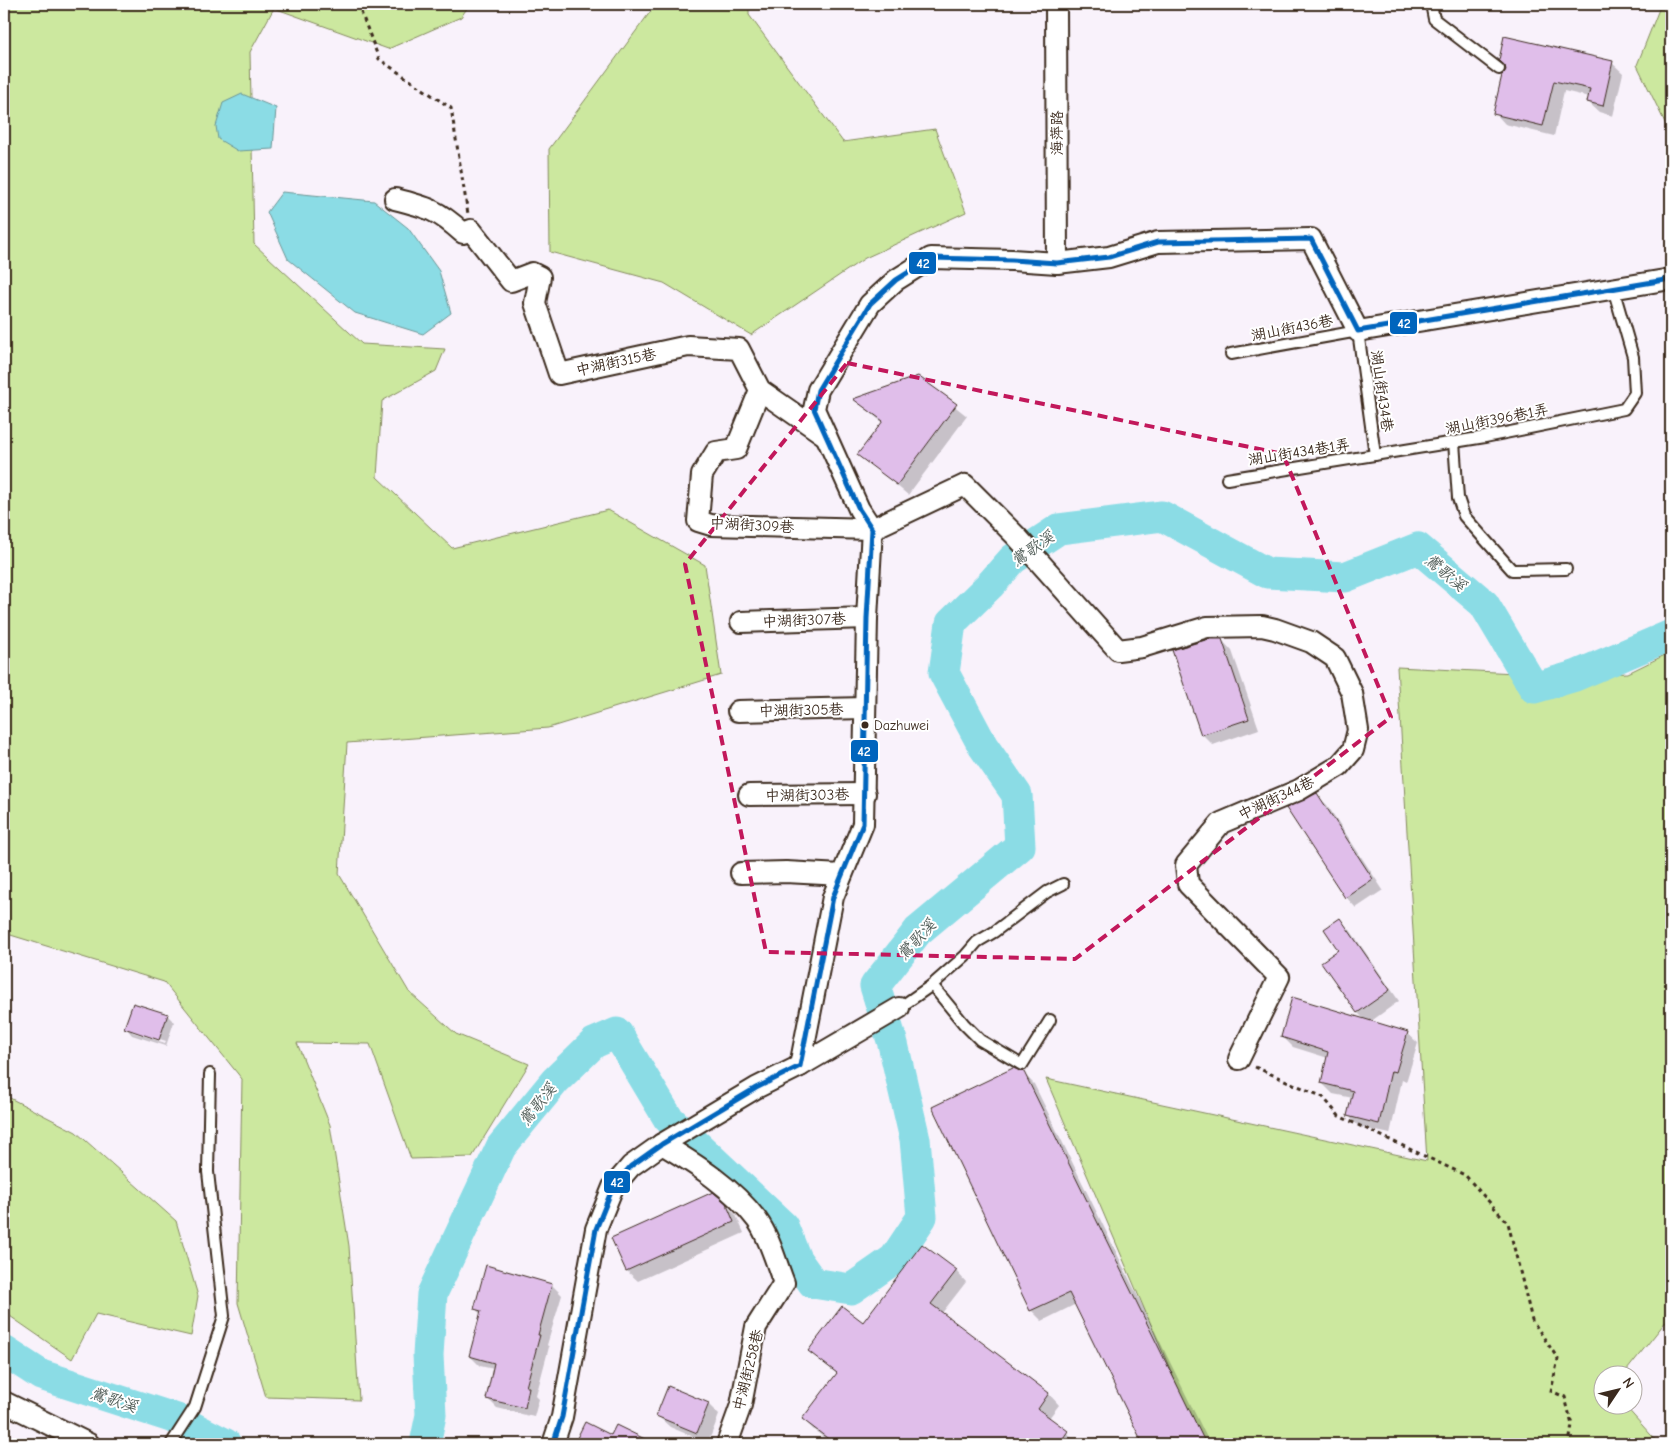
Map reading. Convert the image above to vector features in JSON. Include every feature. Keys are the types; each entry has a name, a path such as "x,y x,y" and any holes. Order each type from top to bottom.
{"street":[{"name":"海萍路","path":"1056,4 1057,263"},
{"path":"395,199 426,206 445,217 463,233 471,230"},
{"name":"中湖街315巷","path":"471,230 511,281 532,273 540,277 535,303 559,374 688,346 739,349 760,390 826,436"},
{"path":"800,1066 833,897 863,824 867,618 872,529 859,509 814,408 818,390 870,304 896,280 931,258 1057,263 1109,257 1158,242 1311,239 1358,331 1671,279"},
{"name":"中湖街309巷","path":"760,390 736,449 716,452 702,475 698,521 711,525 872,529"},
{"name":"中湖街344巷","path":"872,529 965,485 1017,537 1118,650 1142,647 1207,627 1262,626 1311,642 1335,658 1352,693 1358,730 1353,750 1339,766 1299,790 1221,823 1186,865 1188,884 1280,977 1239,1059"},
{"name":"中湖街307巷","path":"741,622 867,618"},
{"name":"中湖街305巷","path":"738,711 865,708"},
{"name":"中湖街303巷","path":"749,795 865,794"},
{"path":"741,873 786,872 842,875"},
{"path":"553,1444 562,1417 596,1229 613,1187 631,1166 667,1141 756,1088 863,1031 900,1008"},
{"name":"中湖街258巷","path":"667,1141 731,1190 758,1221 768,1240 784,1283 756,1327 741,1405 727,1444"},
{"path":"4,1402 88,1444"}],"lane":[{"path":"1432,4 1434,19 1499,69"},
{"name":"湖山街396巷1弄","path":"1375,455 1454,442 1624,409 1635,393 1632,357 1613,288"},
{"name":"湖山街436巷","path":"1231,354 1358,331"},
{"name":"湖山街434巷","path":"1358,331 1375,455"},
{"path":"1454,442 1458,498 1464,516 1512,570 1566,569"},
{"name":"湖山街434巷1弄","path":"1228,479 1375,455"},
{"path":"900,1008 965,956 977,942 994,932 1047,892 1064,884"},
{"path":"932,984 964,1024 980,1040 1022,1065 1050,1020"},
{"path":"171,1444 195,1407 224,1316 208,1172 210,1074"}],"path":[{"path":"358,4 379,59 451,108 471,230"},
{"path":"1239,1059 1323,1097 1339,1116 1464,1175 1508,1222 1532,1320 1558,1359 1551,1391 1565,1397 1572,1425 1569,1444"}],"highlighted area":[{"path":"847,363 1283,454 1391,717 1075,959 766,952 685,564"}],"green space":[{"path":"4,4 470,4 461,17 388,49 274,8 250,52 254,244 362,344 445,349 436,371 382,401 377,477 452,548 608,510 705,565 721,675 548,728 347,743 339,874 409,992 456,1034 529,1064 472,1157 411,1159 370,1044 297,1043 330,1125 349,1246 359,1400 266,1397 238,1303 242,1079 164,982 4,933"},
{"path":"656,4 749,4 749,15 843,142 935,129 966,212 865,258 751,335 664,283 550,252 549,149"},
{"path":"1661,4 1671,4 1671,135 1637,65"},
{"path":"1671,652 1671,1315 1630,1366 1592,1366 1592,1416 1634,1416 1659,1444 1202,1444 1046,1079 1427,1161 1397,667 1574,676 1628,673"},
{"path":"4,1095 76,1132 176,1221 198,1296 191,1336 96,1314 72,1359 4,1312"}],"water":[{"path":"242,94 276,108 273,149 238,151 218,139 216,126 223,103"},
{"path":"282,192 374,201 408,228 439,271 451,313 423,334 355,313 288,259 267,212"}],"building":[{"path":"1504,36 1613,61 1603,106 1587,102 1590,89 1554,81 1543,126 1493,114 1502,75 1506,70 1499,60"},
{"path":"918,376 957,404 897,485 857,455 883,421 853,399"},
{"path":"1209,639 1222,639 1249,719 1201,735 1172,650"},
{"path":"1317,793 1373,879 1345,898 1286,808"},
{"path":"1340,918 1390,990 1357,1013 1321,962 1338,950 1324,929"},
{"path":"1292,997 1408,1032 1396,1072 1391,1071 1379,1124 1347,1116 1353,1091 1321,1083 1328,1052 1281,1037"},
{"path":"133,1003 168,1014 159,1040 124,1028"},
{"path":"1013,1068 1024,1072 1206,1444 1143,1444 1069,1293 1030,1311 932,1107"},
{"path":"713,1192 726,1203 734,1222 626,1271 611,1238"},
{"path":"922,1244 957,1270 931,1304 1049,1393 1038,1409 1068,1431 1059,1444 835,1444 802,1419 837,1373 808,1351 842,1306 863,1322"},
{"path":"486,1265 552,1284 526,1387 529,1387 525,1408 486,1399 494,1363 469,1356 481,1311 474,1309"},
{"path":"668,1386 709,1403 697,1433 656,1416"},
{"path":"585,1422 611,1435 616,1425 655,1444 574,1444"}],"waterway":[{"name":"鶯歌溪","path":"425,1444 431,1415 428,1355 432,1294 501,1147 555,1081 594,1043 617,1033 668,1118 783,1226 796,1259 813,1283 851,1289 894,1259 922,1217 915,1139 893,1044 875,986 918,931 1020,846 1017,795 983,746 944,673 951,623 990,585 1013,559 1059,529 1162,516 1267,573 1345,577 1418,548 1484,604 1534,688 1575,676 1671,635"},
{"name":"鶯歌溪","path":"4,1351 41,1375 177,1419 226,1444"}],"transit line":[{"name":"42","path":"553,1444 562,1417 596,1229 613,1187 631,1166 662,1144 756,1088 800,1066 833,897 863,824 867,618 872,529 859,509 814,409 818,390 870,304 896,280 931,258 1057,263 1109,257 1158,242 1311,239 1358,331 1671,279"}],"place":[{"name":"Dazhuwei","path":"865,725"}]}
